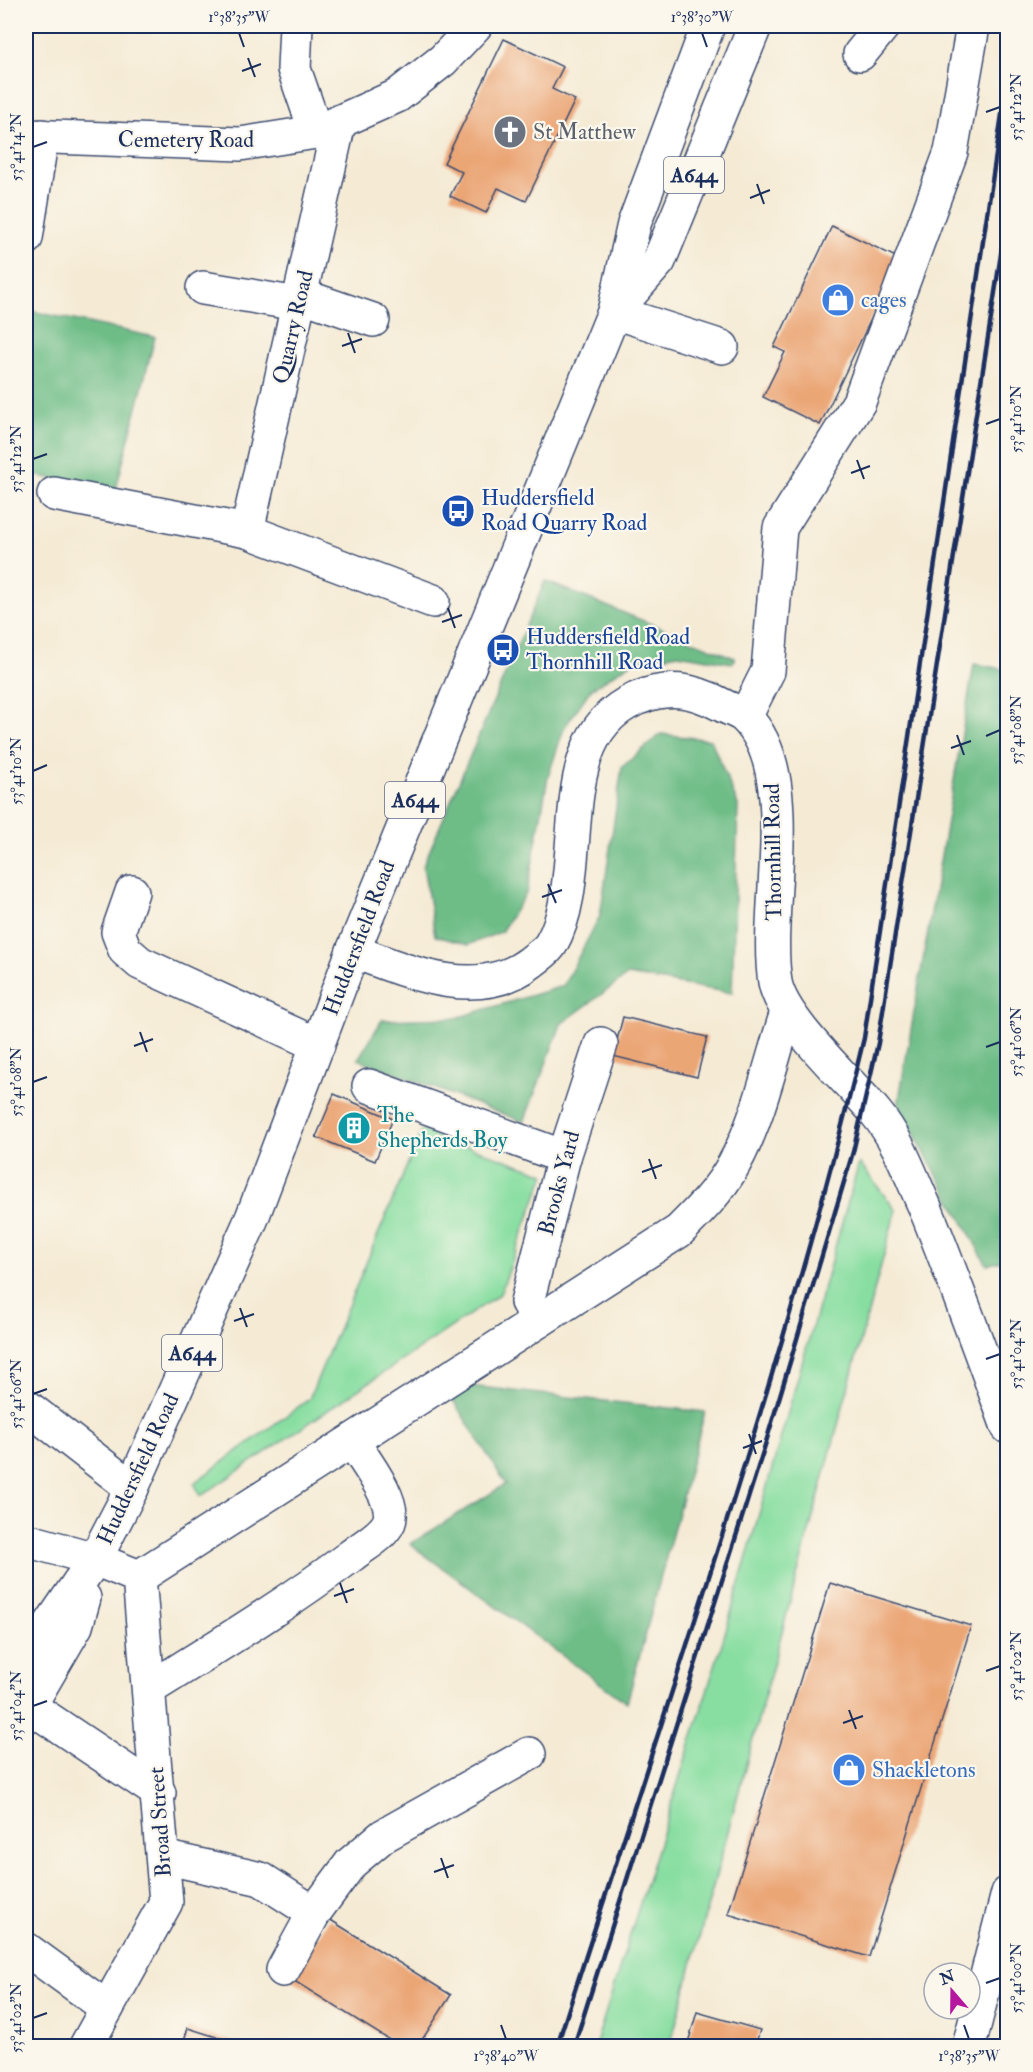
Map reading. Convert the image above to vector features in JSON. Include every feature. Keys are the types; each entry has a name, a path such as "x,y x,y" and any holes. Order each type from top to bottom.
{"main road":[{"path":"297,26 294,69 327,128"},
{"name":"Cemetery Road","path":"26,238 34,136 240,144 327,128 397,96 443,60 475,26"},
{"name":"Huddersfield Road","path":"26,1660 95,1559 132,1488 252,1218 353,951 614,312 634,224 708,26"},
{"name":"Huddersfield Road","path":"614,312 659,261 754,26"},
{"path":"860,54 883,26"},
{"path":"745,717 768,671 780,528 859,402 951,152 973,26"},
{"name":"Quarry Road","path":"247,531 299,299 327,128"},
{"path":"203,288 299,299 373,320"},
{"path":"614,312 722,347"},
{"path":"54,494 247,531 433,601"},
{"name":"Thornhill Road","path":"353,951 414,974 479,984 507,977 527,965 550,946 564,908 581,765 596,732 625,704 659,689 705,696 745,717 768,753 777,796 773,947 775,985 787,1012 880,1116 901,1153 936,1234 1008,1426"},
{"path":"132,892 118,932 126,950 140,963 318,1045"},
{"path":"26,1540 95,1559 139,1577 679,1231 710,1201 734,1165 754,1120 787,1012"},
{"name":"Brooks Yard","path":"540,1320 527,1302 564,1157 601,1044"},
{"path":"369,1086 564,1157"},
{"path":"26,1406 132,1488"},
{"path":"149,1689 239,1634 382,1532 390,1521 390,1507 352,1441"},
{"name":"Huddersfield Road","path":"27,1709 76,1626 95,1559"},
{"name":"Broad Street","path":"86,2046 166,1902 159,1793 139,1577"},
{"path":"27,1709 159,1793"},
{"path":"283,1970 314,1913 351,1863 383,1836 529,1754"},
{"path":"163,1857 261,1879 314,1913"},
{"path":"969,2046 1008,1893"},
{"path":"26,1949 107,2008"}],"green space":[{"path":"26,310 155,337 115,493 26,473"},
{"path":"545,581 735,658 732,663 678,654 631,663 591,689 564,728 548,777 527,892 501,932 468,945 435,936 423,866"},
{"path":"974,664 1008,670 1008,1259 987,1265 898,1105"},
{"path":"661,734 711,740 738,805 732,993 628,975 561,1024 524,1122 358,1059 382,1020 456,1018 563,986 600,916 622,767"},
{"path":"422,1130 545,1174 500,1294 201,1496 194,1483 309,1399"},
{"path":"859,1163 896,1210 670,2046 595,2046 724,1637"},
{"path":"442,1383 705,1412 627,1703 410,1544 506,1484"}],"building":[{"name":"St Matthew","path":"504,39 563,67 552,89 575,100 526,201 498,188 486,213 450,196 462,172 444,163"},
{"name":"cages","path":"832,226 900,259 820,425 763,397 785,352 774,347"},
{"path":"623,1017 707,1037 697,1077 613,1056"},
{"name":"The Shepherds Boy","path":"334,1094 393,1119 375,1161 316,1137"},
{"name":"Shackletons","path":"830,1583 971,1626 869,1957 728,1914"},
{"path":"329,1919 451,1995 418,2046 399,2046 291,1979"},
{"path":"697,2012 760,2030 755,2046 687,2046"},
{"path":"188,2028 245,2046 182,2046"}],"railway":[{"path":"557,2046 758,1419 796,1293 864,1038 1008,74"},
{"path":"574,2046 766,1442 853,1152 878,1043 1008,209"}],"place":[{"name":"St Matthew","path":"510,132"},
{"name":"cages","path":"838,300"},
{"name":"Huddersfield Road Quarry Road","path":"458,511"},
{"name":"Huddersfield Road Thornhill Road","path":"503,650"},
{"name":"The Shepherds Boy","path":"354,1128"},
{"name":"Shackletons","path":"849,1770"}]}
